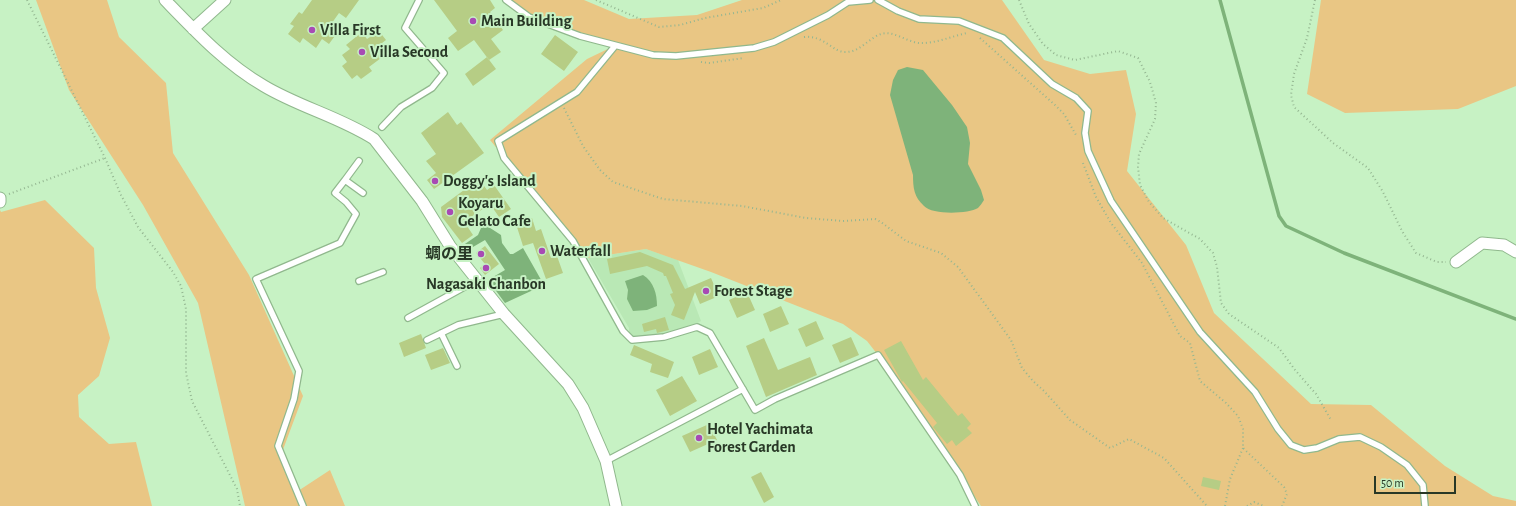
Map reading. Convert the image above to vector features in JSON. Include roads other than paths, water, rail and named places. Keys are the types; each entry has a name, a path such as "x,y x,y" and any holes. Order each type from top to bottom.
{"street":[{"path":"165,0 223,58 264,86 308,108 363,132 374,139 422,201 450,246 504,314 568,384 583,408 606,461 616,506"},
{"path":"193,29 225,0"},
{"path":"1456,262 1482,243 1504,246 1516,252"}],"lane":[{"path":"382,127 401,107 432,88 444,72 405,28 419,0"},
{"path":"506,0 529,17 557,29 615,46 653,55 676,56 754,48 774,42 828,15 848,2 870,0"},
{"path":"878,0 898,11 918,19 959,21 1003,38 1052,84 1076,98 1088,111 1085,133 1088,151 1112,201 1200,332 1255,392 1278,429 1291,445 1304,450 1317,448 1339,439 1360,437 1381,447 1407,465 1423,485 1425,506"},
{"path":"615,46 577,92 498,141 504,158 574,241 623,331 632,340 664,337 697,327 710,333 755,410 774,399 878,355 960,475 976,506"},
{"path":"302,506 278,446 294,399 299,371 256,279 340,243 356,214 346,202 335,193 359,161"},
{"path":"345,180 363,193"},
{"path":"359,280 383,272"},
{"path":"408,318 477,280"},
{"path":"427,340 458,325 504,314"},
{"path":"441,333 457,366"},
{"path":"606,461 743,389"}],"waterway":[{"path":"1220,0 1279,216 1286,226 1344,253 1516,319"}],"place":[{"name":"Main Building","path":"473,21"},
{"name":"Villa First","path":"312,30"},
{"name":"Villa Second","path":"362,52"},
{"name":"Doggy's Island","path":"435,181"},
{"name":"Koyaru Gelato Cafe","path":"450,212"},
{"name":"Waterfall","path":"542,251"},
{"name":"蜩の里","path":"481,254"},
{"name":"Nagasaki Chanbon","path":"486,268"},
{"name":"Forest Stage","path":"706,291"},
{"name":"Hotel Yachimata Forest Garden","path":"699,438"}]}
